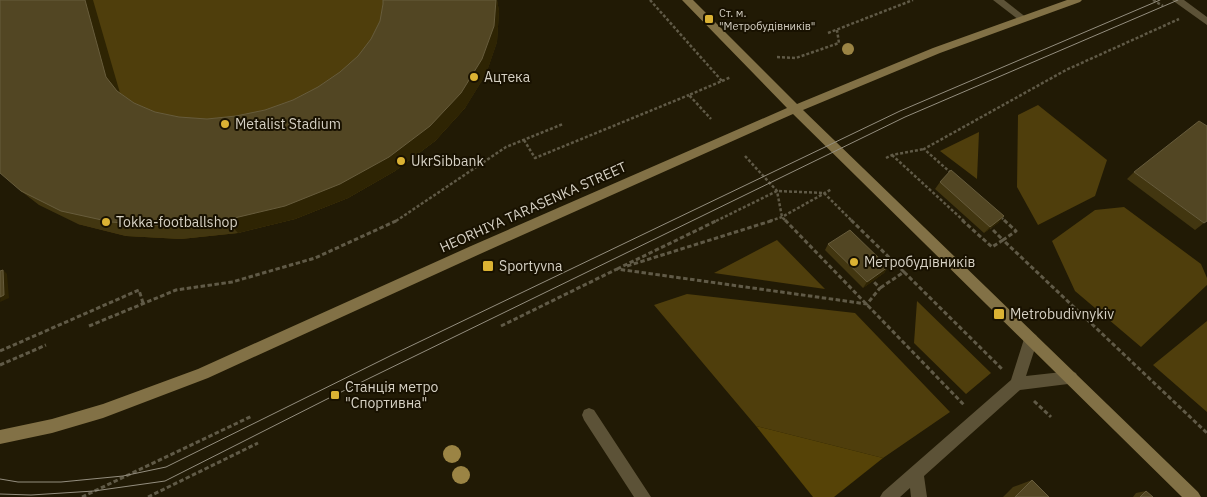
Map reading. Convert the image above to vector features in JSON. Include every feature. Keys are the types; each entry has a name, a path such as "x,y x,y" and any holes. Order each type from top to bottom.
{"main road":[{"path":"688,0 795,108 1193,497"},
{"name":"HEORHIYA TARASENKA STREET","path":"0,437 68,422 153,394 592,196 795,108 1022,18 1078,0"}],"street":[{"path":"998,0 1022,18"},
{"path":"1177,0 1207,22"},
{"path":"888,497 1017,384 1031,339"},
{"path":"1017,384 1071,378"},
{"path":"589,415 643,497"},
{"path":"916,474 919,497"}],"path":[{"path":"650,0 722,80"},
{"path":"828,33 913,0"},
{"path":"886,158 892,155 924,149 1066,70 1193,12"},
{"path":"777,57 796,58 839,43 836,30"},
{"path":"524,140 534,158 731,77"},
{"path":"689,94 711,119"},
{"path":"89,326 176,290 232,282 316,258 393,223 506,147 563,124"},
{"path":"924,149 952,174"},
{"path":"892,155 992,247 1016,231 995,212"},
{"path":"745,156 777,191 782,217 978,419"},
{"path":"617,269 782,217 832,189"},
{"path":"501,326 777,191 824,193 1051,416"},
{"path":"991,228 1139,370 1207,432"},
{"path":"617,269 867,304"},
{"path":"867,304 880,288 904,272"},
{"path":"874,281 880,288"},
{"path":"0,351 139,290 143,303"},
{"path":"0,365 46,345"},
{"path":"82,497 252,416"},
{"path":"148,497 258,443"}],"shaded area":[{"name":"Metalist Stadium","path":"0,0 497,0 465,108 435,141 395,171 348,198 295,219 238,233 181,239 126,236 78,224"},
{"path":"1038,105 1107,160 1095,196 1038,225 1017,187 1018,115"},
{"path":"979,132 977,179 940,151"},
{"path":"1124,207 1201,264 1207,278 1207,285 1141,347 1075,291 1052,241 1095,210"},
{"path":"777,240 825,289 714,273"},
{"path":"687,294 855,313 950,412 883,458 756,426 654,305"},
{"path":"917,301 991,373 966,394 914,343"},
{"path":"1207,321 1207,412 1153,365"},
{"path":"756,426 883,458 834,497 813,497"}],"building":[{"name":"Metalist Stadium","path":"0,0 85,0 106,77 117,91 134,103 155,112 179,117 207,119 265,110 293,100 318,87 340,72 358,56 371,39 380,21 383,0 496,0 494,26 482,59 461,93 430,126 389,157 340,184 285,206 226,220 167,226 111,222 61,211 21,191 0,173"},
{"path":"1199,121 1207,126 1207,221 1204,223 1134,172"},
{"path":"951,170 1004,216 990,227 940,182"},
{"name":"Метробудівників","path":"850,230 888,267 867,282 828,244"},
{"path":"3,270 4,295 0,297 0,271"},
{"path":"1032,480 1049,497 1015,497"},
{"path":"1146,491 1153,497 1140,497"}],"tram line":[{"path":"0,479 18,482 61,482 123,476 166,467 394,354 900,111 1160,0"},
{"path":"0,494 31,495 94,491 165,481 335,395 905,117 1178,0"}],"place":[{"name":"Ст. м. \"Метробудівників\"","path":"709,19"},
{"name":"Ацтека","path":"474,77"},
{"name":"Metalist Stadium","path":"225,124"},
{"name":"UkrSibbank","path":"401,161"},
{"name":"Tokka-footballshop","path":"106,222"},
{"name":"Метробудівників","path":"854,262"},
{"name":"Sportyvna","path":"488,266"},
{"name":"Metrobudіvnykіv","path":"999,314"},
{"name":"Станція метро \"Спортивна\"","path":"335,395"}]}
